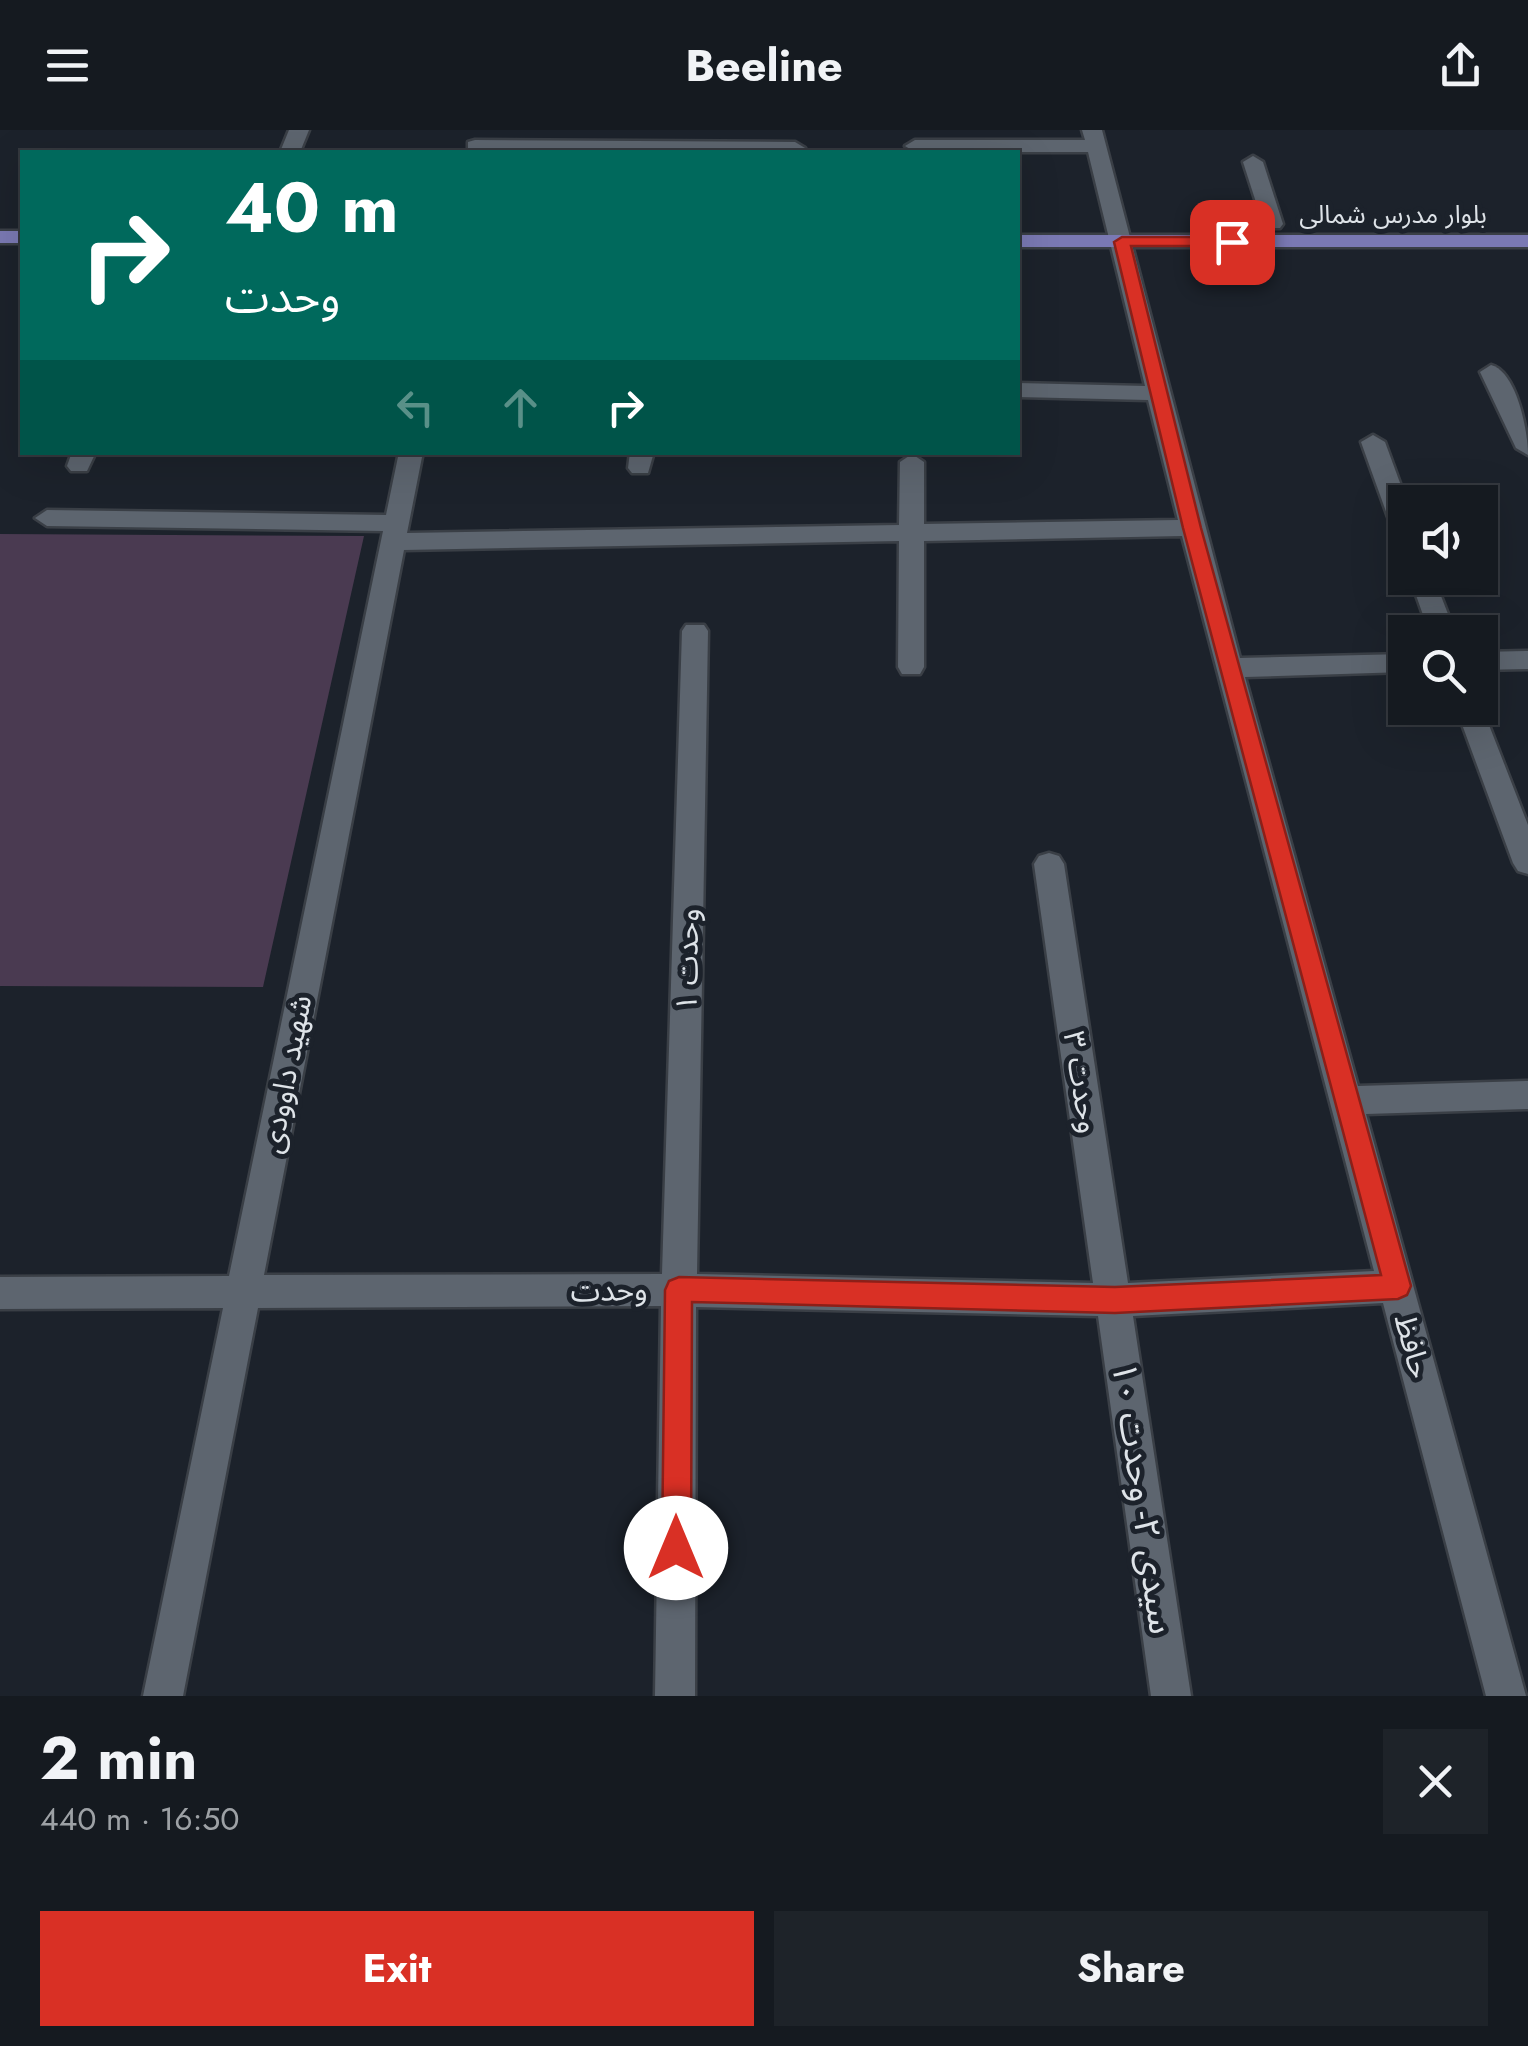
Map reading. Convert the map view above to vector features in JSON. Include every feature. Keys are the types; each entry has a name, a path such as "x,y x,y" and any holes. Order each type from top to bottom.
{"main road":[{"name":"بلوار مدرس شمالی","path":"1020,224 1120,233 1528,242"},
{"name":"بلوار مدرس شمالی","path":"1020,241 1273,224 1528,224"}],"street":[{"path":"915,146 1094,138"},
{"name":"حافظ","path":"1094,138 1192,528 1506,1696"},
{"path":"476,143 796,148"},
{"path":"1253,162 1273,224"},
{"path":"1492,372 1528,448"},
{"path":"1020,390 1159,393"},
{"path":"1372,442 1388,485"},
{"name":"شهید داوودی","path":"162,1696 410,455"},
{"path":"911,667 912,462"},
{"path":"47,518 396,532 914,533 1192,528"},
{"name":"وحدت ۱","path":"675,1696 679,1290 695,631"},
{"path":"1498,661 1528,660"},
{"path":"1232,668 1388,664"},
{"path":"1476,725 1528,863"},
{"name":"وحدت ۳","path":"1049,864 1115,1300"},
{"path":"1348,1100 1528,1095"},
{"name":"وحدت","path":"0,1294 679,1290 1115,1300 1398,1286"},
{"name":"سیدی ۲- وحدت ۱۰","path":"1115,1300 1171,1696"}],"shaded area":[{"path":"0,534 364,536 263,987 0,986"}],"route":[{"path":"676,1548 679,1290 1115,1300 1398,1286 1192,528 1122,242 1232,242"}]}
